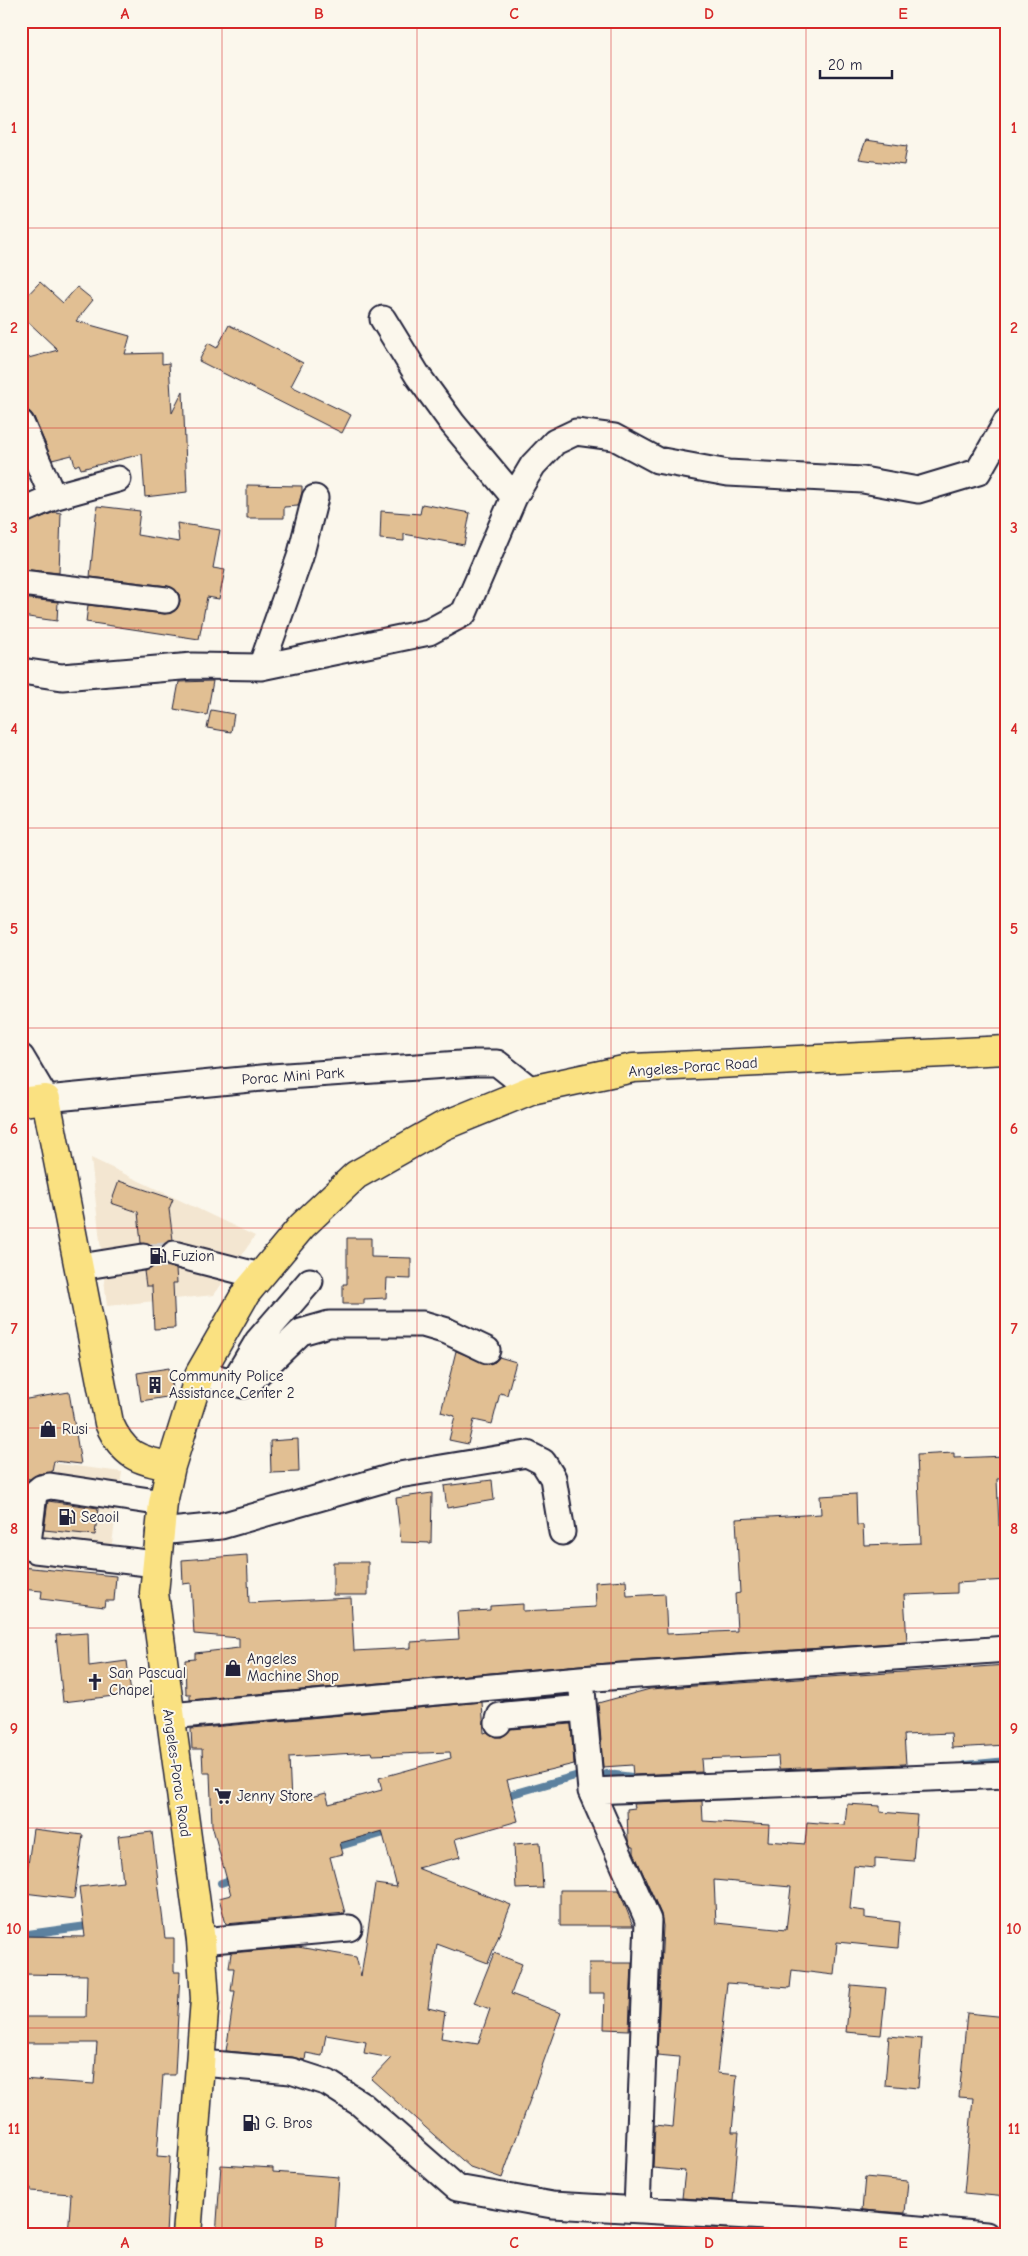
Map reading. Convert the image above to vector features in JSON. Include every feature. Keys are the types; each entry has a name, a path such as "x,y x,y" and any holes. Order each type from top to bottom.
{"main road":[{"name":"Angeles-Porac Road","path":"188,2235 202,2063 205,1999 200,1941 154,1593 159,1532 171,1466 200,1373 246,1293 302,1226 356,1175 443,1126 531,1090 633,1068 1007,1050"},
{"path":"34,1100 80,1267 109,1423 120,1443 135,1457 147,1462 171,1466"}],"street":[{"path":"384,318 418,376 453,424 514,497"},
{"path":"21,671 62,677 193,666 261,667 429,632 464,613 514,497 533,465 556,442 576,432 614,436 657,460 728,473 863,480 918,490 978,472 1007,421"},
{"path":"21,423 53,497"},
{"path":"21,511 53,497 118,480"},
{"path":"261,667 300,557 315,498"},
{"path":"21,583 166,600"},
{"path":"21,1057 34,1100"},
{"name":"Porac Mini Park","path":"34,1100 272,1077 476,1063 498,1063 531,1090"},
{"path":"174,1254 260,1276"},
{"path":"80,1267 143,1257"},
{"path":"233,1383 258,1341 310,1281"},
{"path":"200,1373 243,1385 250,1382 301,1332 329,1324 423,1324 447,1331 487,1350"},
{"path":"159,1532 221,1526 399,1475 527,1454 543,1462 553,1478 562,1532"},
{"path":"156,1564 35,1550 28,1543 34,1494 41,1488 50,1486 163,1503"},
{"path":"170,1716 581,1679 1007,1649"},
{"path":"581,1679 591,1791 648,1920 637,2209"},
{"path":"498,1722 500,1716 506,1715 583,1708"},
{"path":"591,1791 1007,1775"},
{"path":"200,1941 349,1928"},
{"path":"202,2063 291,2072 328,2083 361,2104 457,2188 552,2205 816,2220 986,2235"}],"shaded area":[{"path":"91,1158 255,1236 214,1295 107,1306"},
{"path":"21,1459 122,1472 108,1572 21,1566"},
{"path":"702,2216 927,2235 700,2235"}],"building":[{"path":"866,140 907,146 904,165 859,159"},
{"path":"40,282 63,303 77,287 93,300 76,321 130,336 125,354 162,353 162,364 169,363 172,413 183,391 187,492 145,497 142,454 81,469 79,464 75,466 72,455 52,460 34,417 29,411 21,409 21,360 58,350 21,315 21,302"},
{"path":"229,325 303,363 291,386 351,415 342,433 199,361 208,343 217,348"},
{"path":"247,485 302,486 302,492 298,506 284,507 284,518 247,518"},
{"path":"422,504 470,513 464,545 404,534 404,541 380,539 381,511 420,514"},
{"path":"97,506 140,511 137,535 179,542 177,523 220,530 213,568 225,570 219,599 207,597 199,639 86,622 88,605 165,614 177,609 180,601 179,594 168,586 90,577"},
{"path":"55,512 61,513 59,573 21,569 21,525"},
{"path":"21,598 58,602 57,621 21,616"},
{"path":"213,681 207,715 174,709 179,682"},
{"path":"211,710 234,714 231,732 207,728"},
{"path":"119,1181 173,1199 169,1209 173,1240 163,1244 160,1257 164,1265 176,1269 177,1283 173,1283 175,1328 154,1329 152,1286 146,1286 144,1271 152,1268 157,1262 157,1254 154,1248 141,1243 138,1212 111,1203"},
{"path":"347,1238 371,1238 371,1257 411,1258 411,1279 387,1278 386,1298 364,1299 364,1304 343,1304 343,1284 347,1284"},
{"path":"456,1351 488,1364 495,1362 499,1357 516,1362 507,1395 500,1393 492,1424 474,1420 468,1444 449,1440 455,1416 441,1412"},
{"name":"Community Police Assistance Center 2","path":"169,1368 173,1396 141,1401 137,1373"},
{"name":"Rusi","path":"69,1392 81,1464 54,1461 52,1472 38,1474 30,1479 21,1478 21,1400"},
{"path":"298,1439 299,1472 271,1473 270,1441"},
{"path":"954,1453 954,1458 1007,1456 1007,1478 997,1479 999,1526 1007,1525 1007,1580 957,1583 957,1593 904,1595 907,1642 580,1665 190,1700 190,1694 186,1694 185,1660 195,1659 195,1653 239,1648 239,1638 194,1634 191,1583 183,1584 182,1560 247,1555 249,1603 351,1598 354,1651 411,1648 411,1642 459,1639 457,1612 490,1610 490,1606 523,1604 523,1611 596,1607 595,1582 626,1580 627,1596 665,1594 667,1634 737,1631 735,1594 740,1593 736,1519 821,1514 820,1496 856,1494 857,1525 863,1525 864,1545 921,1543 917,1455"},
{"path":"492,1480 494,1500 447,1508 444,1486"},
{"path":"432,1493 431,1543 401,1542 396,1498"},
{"name":"Seaoil","path":"48,1501 98,1508 95,1535 44,1530"},
{"path":"333,1562 368,1562 368,1595 333,1595"},
{"path":"21,1567 116,1576 114,1601 105,1601 104,1607 41,1599 42,1591 21,1589"},
{"name":"San Pascual Chapel","path":"88,1633 89,1666 127,1661 131,1694 63,1702 56,1635"},
{"path":"1007,1665 1007,1745 952,1748 951,1733 904,1735 906,1764 779,1769 778,1756 701,1759 702,1772 633,1775 632,1765 603,1767 598,1703 650,1689"},
{"path":"482,1702 484,1733 487,1732 495,1737 502,1737 511,1729 571,1724 574,1764 507,1780 518,1821 455,1839 460,1857 417,1868 511,1905 488,1963 437,1944 428,2008 445,2012 441,2038 478,2044 490,2009 474,2003 494,1953 522,1964 511,1994 561,2013 502,2178 470,2167 371,2079 391,2058 364,2053 366,2042 326,2035 322,2056 306,2053 305,2060 292,2057 226,2051 235,1991 231,1991 234,1968 229,1968 231,1953 298,1947 356,1957 361,1976 375,1884 397,1887 382,1831 340,1843 343,1854 330,1857 345,1913 226,1924 219,1898 231,1895 212,1825 210,1773 203,1773 202,1749 192,1749 191,1729","holes":["372,1752 373,1755 450,1752 451,1758 379,1778 382,1790 329,1804 326,1793 291,1802 289,1757"]},
{"path":"702,1801 703,1821 769,1825 768,1841 805,1844 807,1822 845,1825 847,1804 880,1806 880,1812 917,1815 913,1861 875,1858 875,1868 854,1866 850,1909 865,1911 865,1918 900,1922 898,1948 837,1942 834,1975 792,1970 790,1988 727,1983 717,2073 737,2075 732,2132 739,2132 733,2201 682,2198 685,2171 653,2168 655,2125 673,2127 679,2057 657,2055 663,1926 661,1914 634,1853 634,1847 631,1847 628,1840 627,1809 635,1808 634,1804","holes":["714,1880 791,1887 786,1930 716,1923"]},
{"path":"33,1829 83,1835 74,1899 24,1893"},
{"path":"152,1832 165,1938 174,1938 174,1972 180,1972 175,2075 163,2075 157,2156 170,2157 166,2235 68,2235 71,2194 31,2191 31,2188 21,2187 21,2079 94,2084 97,2043 24,2043 24,2017 86,2017 87,1975 21,1974 21,1936 85,1937 79,1887 123,1882 118,1836"},
{"path":"540,1842 543,1888 516,1889 514,1844"},
{"path":"560,1890 619,1890 633,1926 560,1926"},
{"path":"589,1963 632,1963 629,2030 604,2029 605,1993 589,1993"},
{"path":"851,1985 886,1988 881,2035 846,2032"},
{"path":"967,2013 1007,2017 1007,2197 964,2193 973,2098 959,2097"},
{"path":"889,2036 922,2039 918,2088 885,2085"},
{"path":"221,2165 273,2168 273,2172 339,2177 335,2235 216,2235"},
{"path":"865,2177 908,2181 905,2213 862,2210"},
{"path":"692,2227 730,2229 729,2235 691,2235"}],"waterway":[{"path":"966,1765 1007,1761"},
{"path":"502,1797 582,1774"},
{"path":"607,1774 641,1778"},
{"path":"333,1848 391,1831"},
{"path":"221,1883 236,1878"},
{"path":"21,1935 94,1925"}],"tunnel":[{"path":"143,1257 174,1254"}],"place":[{"name":"Fuzion","path":"158,1256"},
{"name":"Community Police Assistance Center 2","path":"155,1385"},
{"name":"Rusi","path":"48,1429"},
{"name":"Seaoil","path":"67,1517"},
{"name":"Angeles Machine Shop","path":"233,1668"},
{"name":"San Pascual Chapel","path":"95,1682"},
{"name":"Jenny Store","path":"223,1796"},
{"name":"G. Bros","path":"251,2123"}]}
